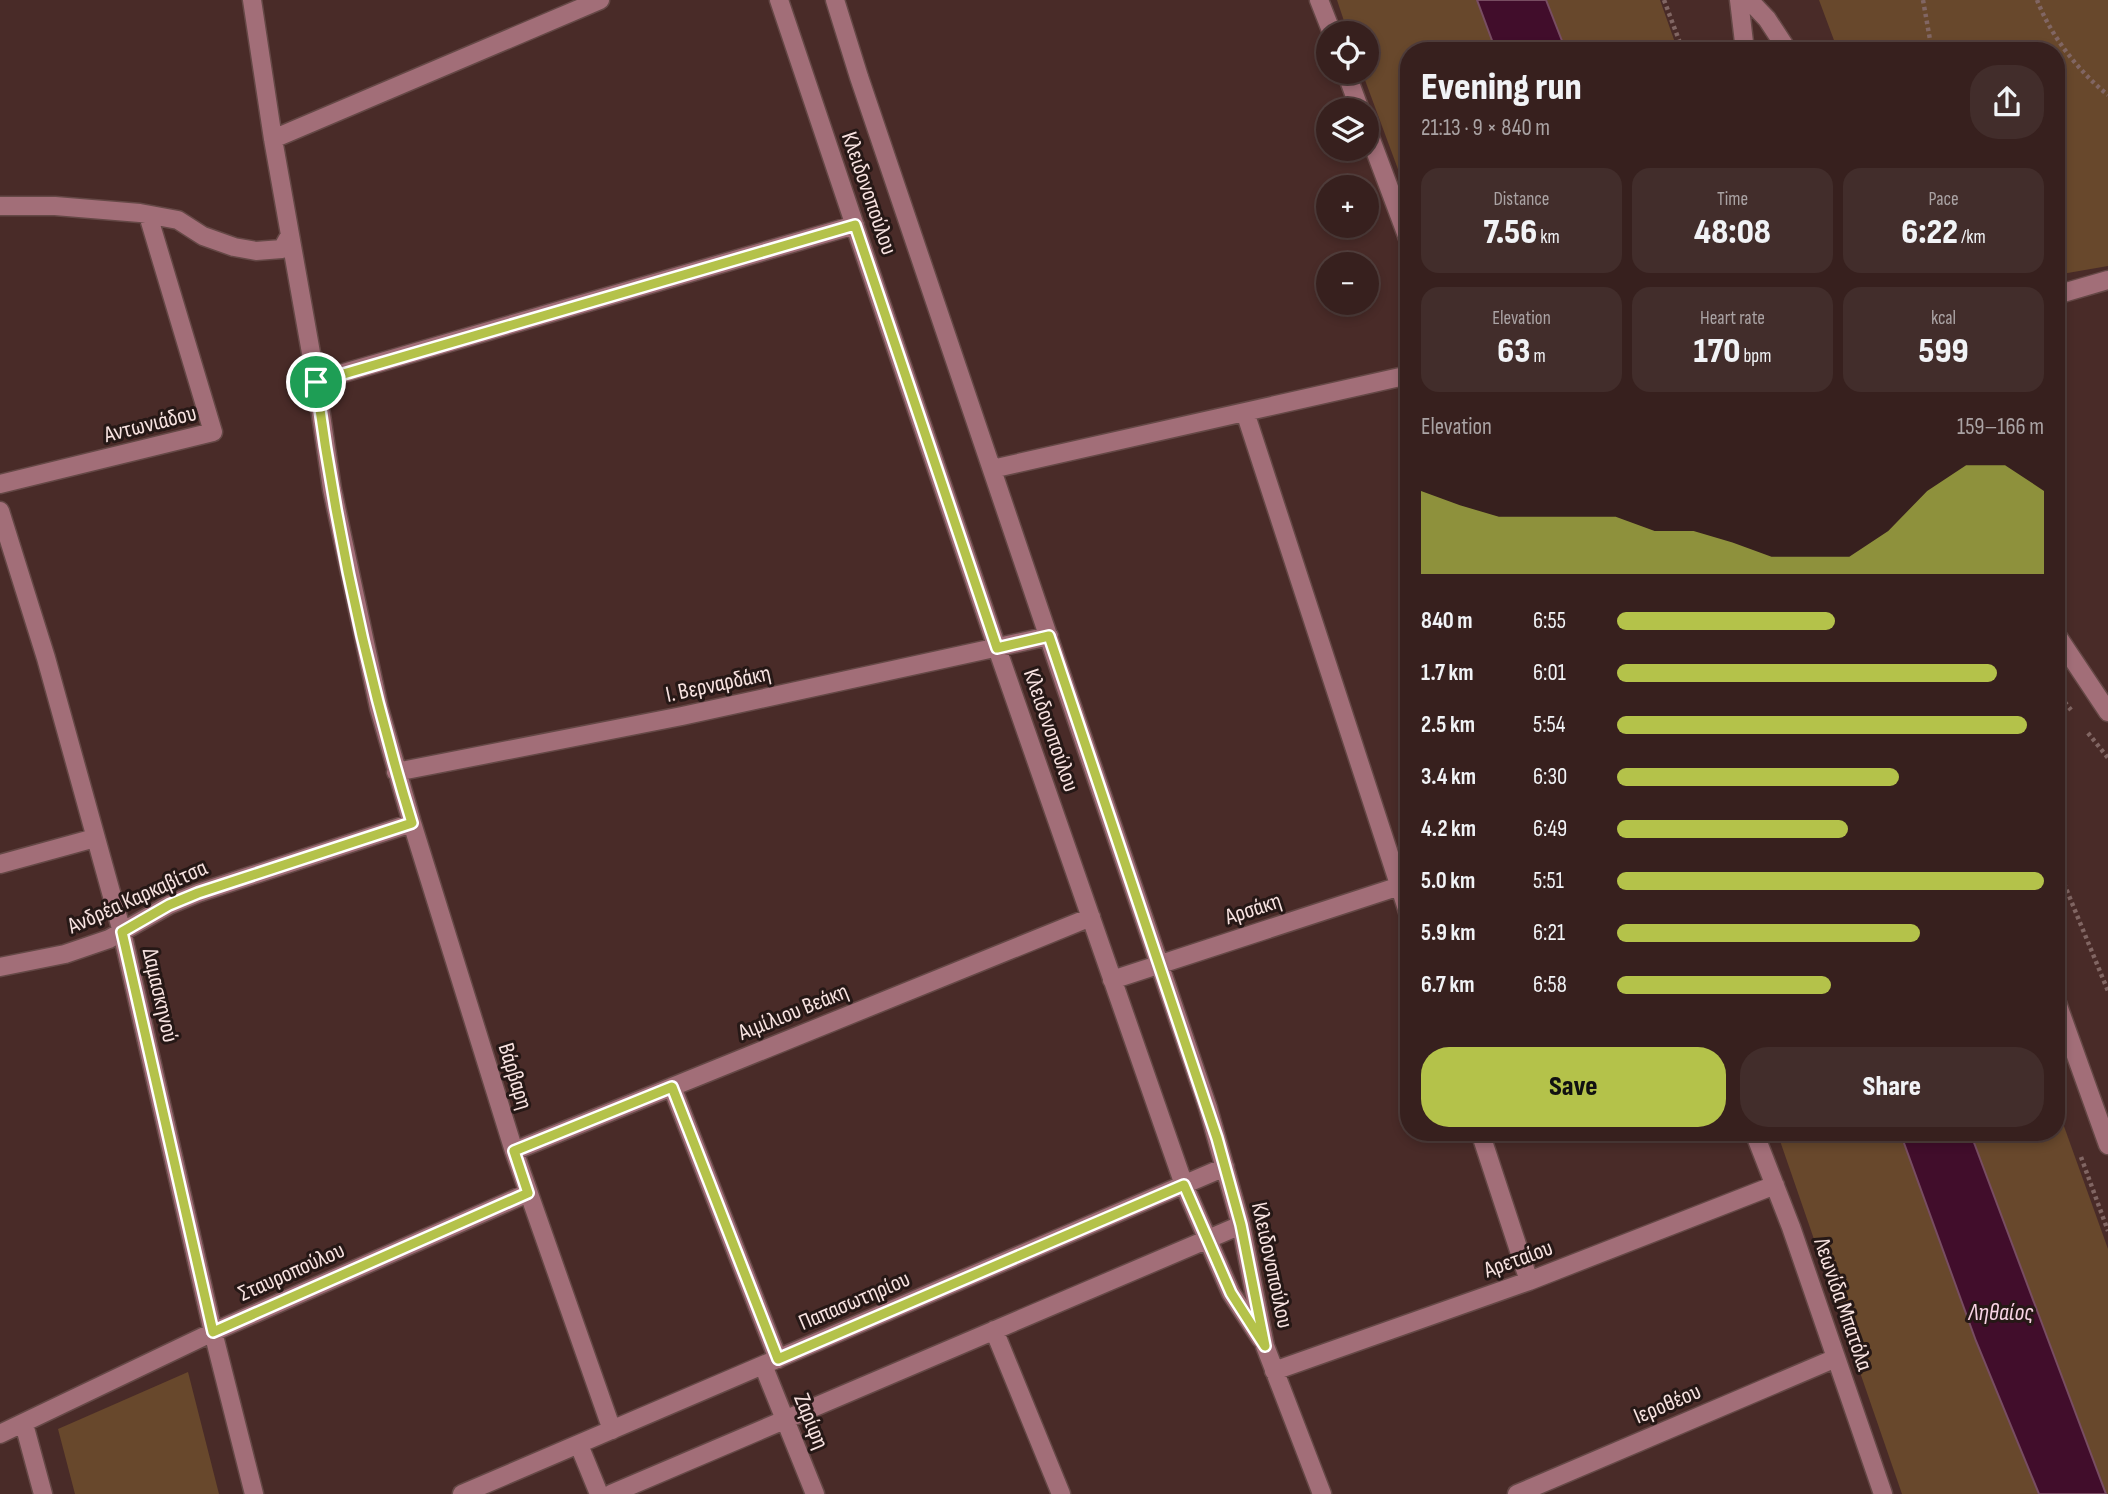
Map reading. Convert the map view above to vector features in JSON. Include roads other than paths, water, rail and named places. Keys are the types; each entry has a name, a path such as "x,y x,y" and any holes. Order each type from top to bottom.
{"street":[{"name":"Βάρβαρη","path":"252,0 340,532 379,708 396,772 514,1151 612,1430"},
{"path":"273,139 600,0"},
{"name":"Κλειδονοπούλου","path":"779,0 997,648 1184,1185 1231,1293 1265,1346"},
{"name":"Κλειδονοπούλου","path":"835,0 1160,964 1241,1225 1265,1346 1322,1494"},
{"path":"1319,0 1327,21"},
{"path":"1740,0 1744,42"},
{"path":"1749,0 1767,19 1782,42"},
{"path":"1379,161 1400,217"},
{"path":"0,206 55,206 178,220 203,236 234,247 256,251 282,249 290,235"},
{"name":"Αντωνιάδου","path":"0,484 213,432 148,215"},
{"path":"316,382 855,225"},
{"path":"2065,292 2108,280"},
{"path":"992,469 1400,377"},
{"path":"1245,412 1400,873"},
{"name":"Δαμασκηνού","path":"0,511 46,658 122,932 213,1332 254,1494"},
{"name":"Ι. Βερναρδάκη","path":"396,772 682,716 1049,636"},
{"path":"2065,648 2108,712"},
{"name":"Ανδρέα Καρκαβίτσα","path":"0,967 65,954 122,932 152,914 198,893 412,823"},
{"path":"0,864 95,838"},
{"name":"Αρσάκη","path":"1112,980 1400,886"},
{"name":"Αιμίλιου Βεάκη","path":"514,1151 1091,917"},
{"path":"2065,1025 2108,1144"},
{"name":"Ζαρίφη","path":"672,1087 771,1362 785,1420 815,1494"},
{"path":"1483,1141 1529,1281"},
{"name":"Λεωνίδα Μπατόλα","path":"1758,1141 1883,1494"},
{"name":"Παπασωτηρίου","path":"462,1494 1225,1167"},
{"name":"Αρεταίου","path":"1274,1371 1529,1281 1775,1185"},
{"name":"Σταυροπούλου","path":"0,1434 213,1332 528,1193"},
{"path":"611,1494 1241,1225"},
{"path":"994,1330 1061,1494"},
{"name":"Ιεροθέου","path":"1517,1494 1836,1358"},
{"path":"24,1424 43,1494"},
{"path":"579,1445 599,1494"}],"water":[{"path":"1477,0 1546,0 1562,42 1493,42"},
{"name":"Ληθαίος","path":"1903,1141 1973,1141 2106,1494 2039,1494 1976,1341"}]}
